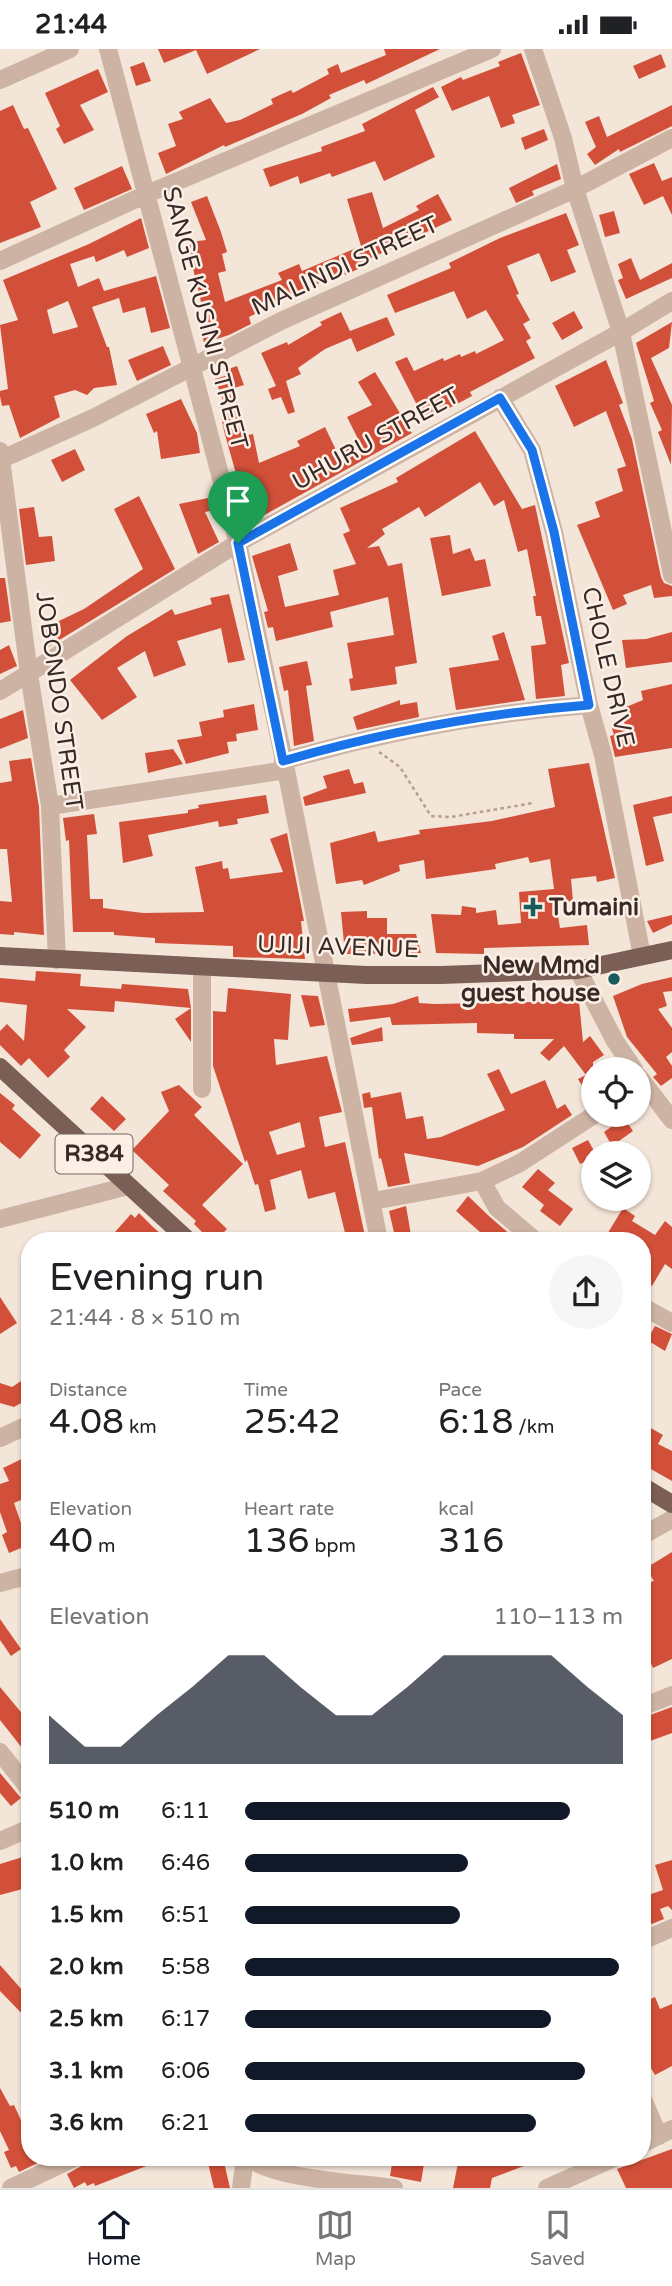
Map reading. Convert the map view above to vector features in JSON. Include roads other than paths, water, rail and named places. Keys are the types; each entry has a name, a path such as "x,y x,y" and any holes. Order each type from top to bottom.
{"main road":[{"name":"UJIJI AVENUE","path":"0,956 202,967 325,970 366,975 441,975 578,970 672,950"},
{"name":"R384","path":"0,1067 178,1232"},
{"path":"651,1491 672,1504"}],"street":[{"path":"0,80 70,49"},
{"name":"SANGE KUSINI STREET","path":"108,49 238,543 378,1232"},
{"path":"0,261 147,194 492,49"},
{"path":"533,49 563,138 575,189 621,332 672,575"},
{"name":"MALINDI STREET","path":"1,455 193,367 281,321 575,189 672,138"},
{"name":"UHURU STREET","path":"0,691 238,543 621,332 672,301"},
{"name":"CHOLE DRIVE","path":"500,398 532,450 554,532 589,705 603,755 642,956"},
{"name":"JOBONDO STREET","path":"1,455 29,674 50,806 57,960"},
{"path":"50,806 285,765 354,740 519,710 589,705"},
{"path":"202,967 202,1089"},
{"path":"578,970 625,1057"},
{"path":"651,1094 672,1120"},
{"path":"373,1201 482,1181 520,1163 581,1123"},
{"path":"482,1181 497,1208 525,1232"},
{"path":"0,1219 128,1186"},
{"path":"651,1311 672,1323"},
{"path":"0,1438 21,1428"},
{"path":"651,1531 672,1519"},
{"path":"0,1583 8,1584 21,1579"},
{"path":"651,1703 672,1695"},
{"path":"0,1752 21,1779"},
{"path":"0,1841 21,1832"},
{"path":"651,1937 672,1928"},
{"path":"651,2111 665,2133"},
{"path":"10,2188 57,2166"},
{"path":"241,2188 245,2166"},
{"path":"258,2166 394,2188"},
{"path":"547,2188 596,2166"}],"place":[{"name":"Tumaini","path":"533,907"},
{"name":"New Mmd guest house","path":"614,979"}]}
